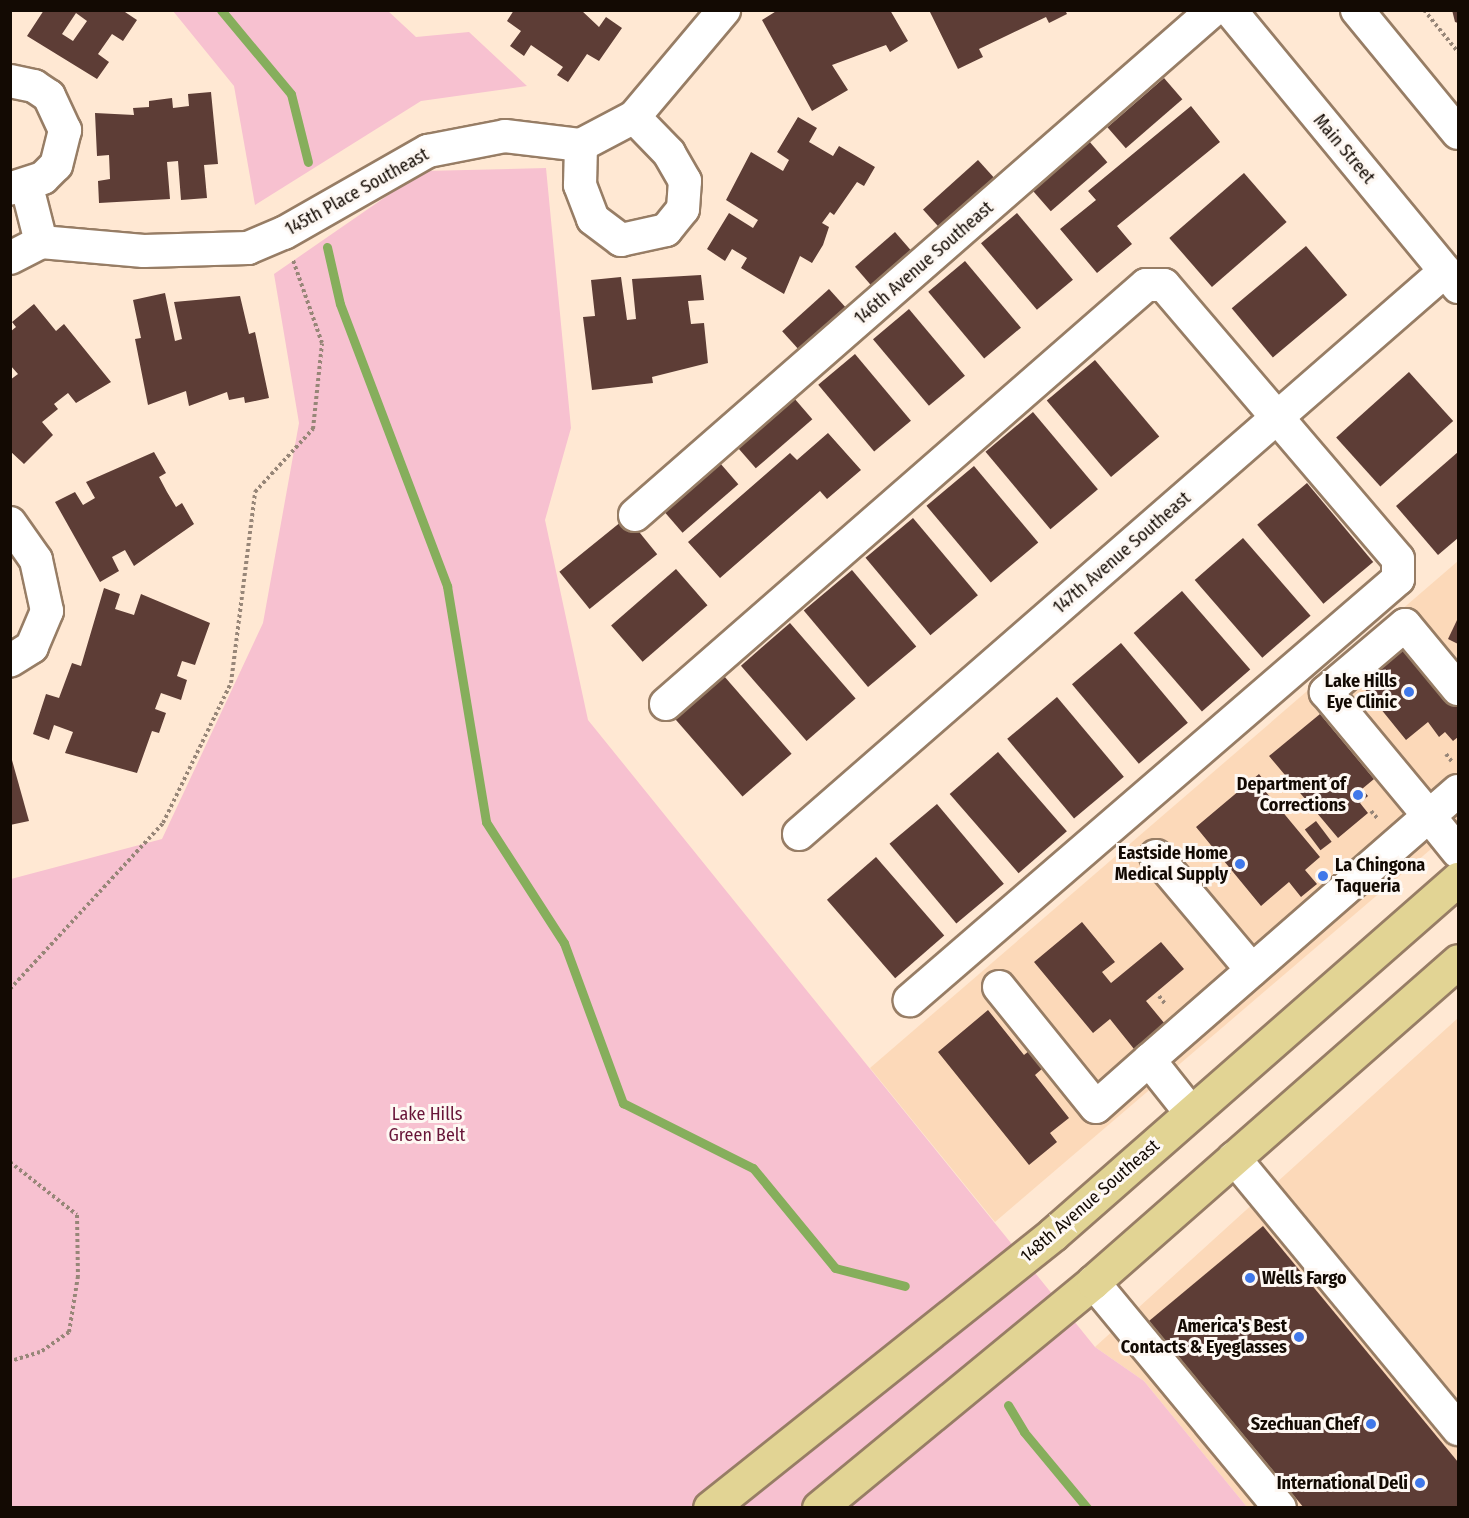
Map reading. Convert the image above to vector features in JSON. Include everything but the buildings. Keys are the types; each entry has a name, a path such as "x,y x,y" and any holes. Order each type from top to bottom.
{"main road":[{"name":"148th Avenue Southeast","path":"710,1508 955,1315 1191,1113 1458,879"},
{"path":"819,1508 1093,1282 1458,961"}],"street":[{"path":"634,117 669,153 685,181 684,208 666,230 621,240 593,219 580,185 581,145 634,117 724,10"},
{"name":"146th Avenue Southeast","path":"635,515 1213,10"},
{"name":"Main Street","path":"1230,10 1451,280"},
{"path":"1358,10 1458,133"},
{"path":"10,81 34,86 49,96 65,130 56,165 19,188 41,242 10,258"},
{"name":"145th Place Southeast","path":"41,242 201,252 248,248 284,233 428,151 505,136 581,145"},
{"name":"147th Avenue Southeast","path":"799,834 1277,417 1451,280"},
{"path":"666,704 1146,285 1164,285 1398,560 1398,579 910,1000"},
{"path":"10,523 36,560 47,611 32,646 10,661"},
{"path":"1458,689 1405,624 1326,692 1458,852"},
{"path":"999,987 1096,1107 1458,791"},
{"path":"1156,856 1252,970"},
{"path":"1149,1060 1191,1113"},
{"path":"1234,1158 1458,1429"},
{"path":"1093,1282 1280,1508"}],"path":[{"path":"1424,10 1458,52"},
{"path":"10,988 163,823 231,683 255,492 313,429 322,343 284,233"},
{"path":"1226,875 1232,870"},
{"path":"10,1162 77,1215 78,1276 69,1332 40,1352 10,1361"}],"shaded area":[{"path":"1458,561 1458,826 995,1222 870,1068"},
{"path":"1458,1018 1458,1507 1247,1507 1144,1381 1095,1347"}],"green space":[{"path":"173,11 388,11 416,37 469,32 527,86 421,101 255,205 234,86"},
{"name":"Lake Hills Green Belt","path":"546,168 571,428 545,520 588,720 1095,1347 1144,1381 1247,1507 11,1508 11,879 162,839 263,623 299,423 274,274 423,171"}],"waterway":[{"path":"221,10 291,94 308,162"},
{"path":"327,247 340,304 447,586 486,822 564,943 623,1103 753,1168 835,1268 905,1286"},
{"path":"1008,1405 1024,1432 1087,1508"}],"place":[{"name":"Lake Hills Eye Clinic","path":"1409,692"},
{"name":"Department of Corrections","path":"1358,795"},
{"name":"Eastside Home Medical Supply","path":"1240,864"},
{"name":"La Chingona Taqueria","path":"1323,876"},
{"name":"Wells Fargo","path":"1250,1278"},
{"name":"America's Best Contacts & Eyeglasses","path":"1299,1337"},
{"name":"Szechuan Chef","path":"1371,1424"},
{"name":"International Deli","path":"1420,1483"}]}
